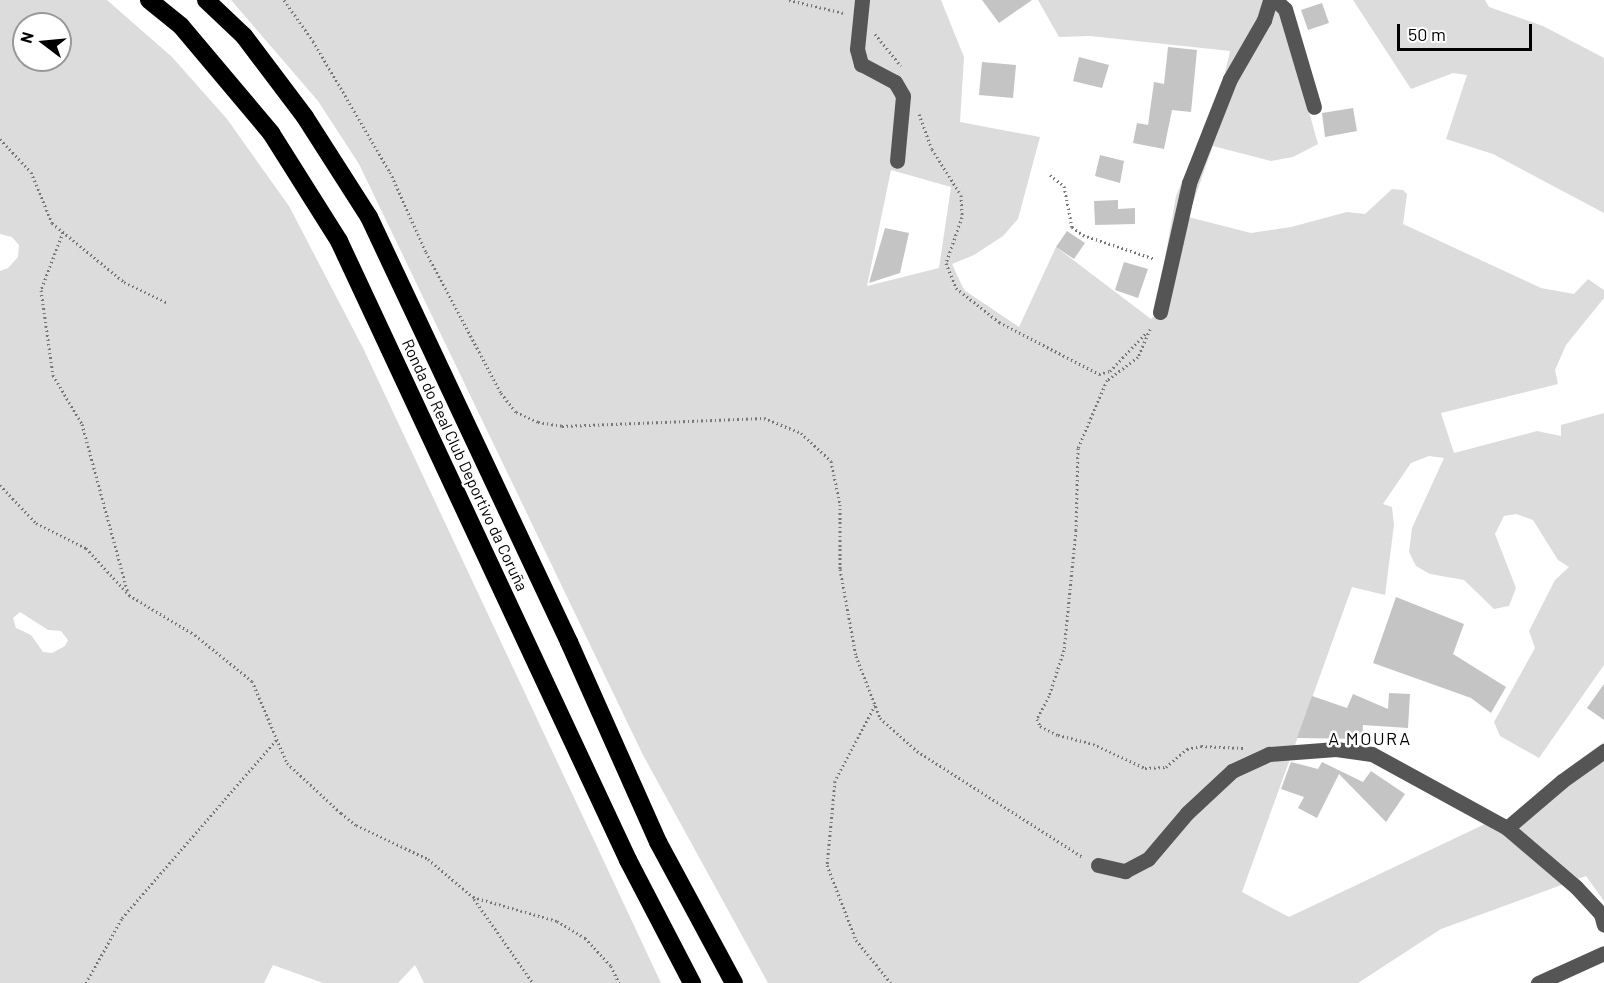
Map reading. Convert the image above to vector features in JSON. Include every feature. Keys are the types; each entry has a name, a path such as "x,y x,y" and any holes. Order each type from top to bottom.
{"highway":[{"name":"Ronda do Real Club Deportivo da Coruña","path":"149,0 181,26 271,133 339,241 628,860 692,983"},
{"name":"Ronda do Real Club Deportivo da Coruña","path":"206,0 251,45 305,117 369,217 569,642 658,842 734,983"}],"street":[{"path":"862,0 857,49 861,64 895,82 903,96 897,161"},
{"path":"1160,312 1180,216 1200,154 1230,79 1264,20 1270,0"},
{"path":"1275,0 1285,9 1314,107"},
{"path":"1098,866 1125,871 1148,859 1187,813 1232,771 1269,754 1336,749 1372,754 1507,828 1576,887 1600,914 1604,925"},
{"path":"1507,828 1562,781 1604,751"},
{"path":"1538,983 1604,952"}],"path":[{"path":"284,0 313,41 390,172 426,252 501,393 516,412 537,422 562,426 764,418 801,433 831,461 840,504 840,569 856,656 880,718 917,751 1098,866"},
{"path":"789,0 860,16 905,71"},
{"path":"917,106 932,149 961,195 962,217 946,263 956,288 999,322 1099,375 1110,371 1150,329"},
{"path":"0,139 31,172 52,223 124,282 166,302"},
{"path":"1050,175 1064,186 1072,227 1083,235 1171,264"},
{"path":"63,232 41,290 53,375 82,424 129,595"},
{"path":"1160,312 1138,357 1107,380 1078,448 1076,531 1064,650 1049,696 1037,719 1040,726 1058,735 1093,744 1145,768 1166,767 1187,749 1201,746 1239,747 1269,754"},
{"path":"0,485 36,523 86,548 129,595 195,635 252,681 287,762 340,813 356,825 428,859 473,897 533,983"},
{"path":"875,705 835,781 827,865 856,940 891,983"},
{"path":"86,983 122,918 277,739"},
{"path":"473,897 557,921 585,938 611,966 619,983"}],"shaded area":[{"path":"0,0 107,0 172,57 227,119 289,206 363,348 661,983 424,983 415,965 398,983 323,983 273,965 264,983 0,983 0,271 8,268 18,257 19,245 12,237 0,234","holes":["20,612 48,630 61,631 68,640 65,646 52,653 43,652 31,635 16,628 13,618"]},
{"path":"231,0 941,0 964,57 960,122 1040,137 1018,219 1003,236 974,255 952,264 964,290 1019,327 1056,247 1151,319 1155,315 1176,196 1222,86 1230,51 1090,36 1059,37 1038,0 1278,0 1318,144 1293,157 1271,161 1213,146 1188,217 1251,233 1291,227 1347,212 1365,214 1392,189 1403,190 1407,194 1403,224 1541,288 1574,294 1588,279 1604,290 1604,298 1566,345 1555,370 1558,384 1441,413 1454,453 1537,431 1561,436 1561,425 1604,413 1604,665 1539,758 1500,736 1494,722 1535,648 1529,631 1555,580 1569,567 1558,560 1533,520 1516,514 1504,516 1495,534 1516,588 1509,606 1494,609 1464,580 1430,574 1416,566 1409,552 1412,528 1444,458 1429,456 1411,463 1383,504 1392,507 1394,525 1385,595 1352,587 1242,892 1289,917 1485,824 1502,834 1559,775 1604,742 1604,901 1586,876 1441,929 1358,983 768,983 643,755 359,164 318,101","holes":["891,170 951,187 939,268 867,286"]},
{"path":"1353,0 1485,0 1489,7 1543,26 1604,58 1604,213 1493,154 1446,139 1467,75 1453,73 1411,89"}],"building":[{"path":"982,0 1032,0 999,23"},
{"path":"1322,3 1329,23 1308,30 1301,10"},
{"path":"1168,47 1197,50 1191,112 1172,110 1164,149 1133,143 1137,123 1148,125 1154,82 1164,84"},
{"path":"1079,57 1109,65 1102,88 1073,81"},
{"path":"982,62 1016,65 1013,98 979,95"},
{"path":"1353,108 1357,131 1325,137 1322,113"},
{"path":"1100,155 1124,161 1120,183 1095,176"},
{"path":"1118,200 1118,209 1135,208 1135,224 1095,225 1094,201"},
{"path":"885,228 909,233 900,273 869,283"},
{"path":"1067,231 1085,243 1074,259 1056,247"},
{"path":"1124,262 1148,269 1138,298 1115,290"},
{"path":"1396,597 1464,624 1453,654 1506,687 1491,713 1471,698 1373,663"},
{"path":"1604,684 1604,720 1587,708"},
{"path":"1389,693 1410,694 1408,728 1363,725 1362,739 1297,738 1312,696 1347,708 1353,694 1388,709"},
{"path":"1291,762 1318,769 1322,762 1363,782 1371,771 1405,794 1386,822 1339,774 1317,818 1298,808 1304,797 1281,789"}],"district":[{"name":"A MOURA","path":"1370,738"}]}
